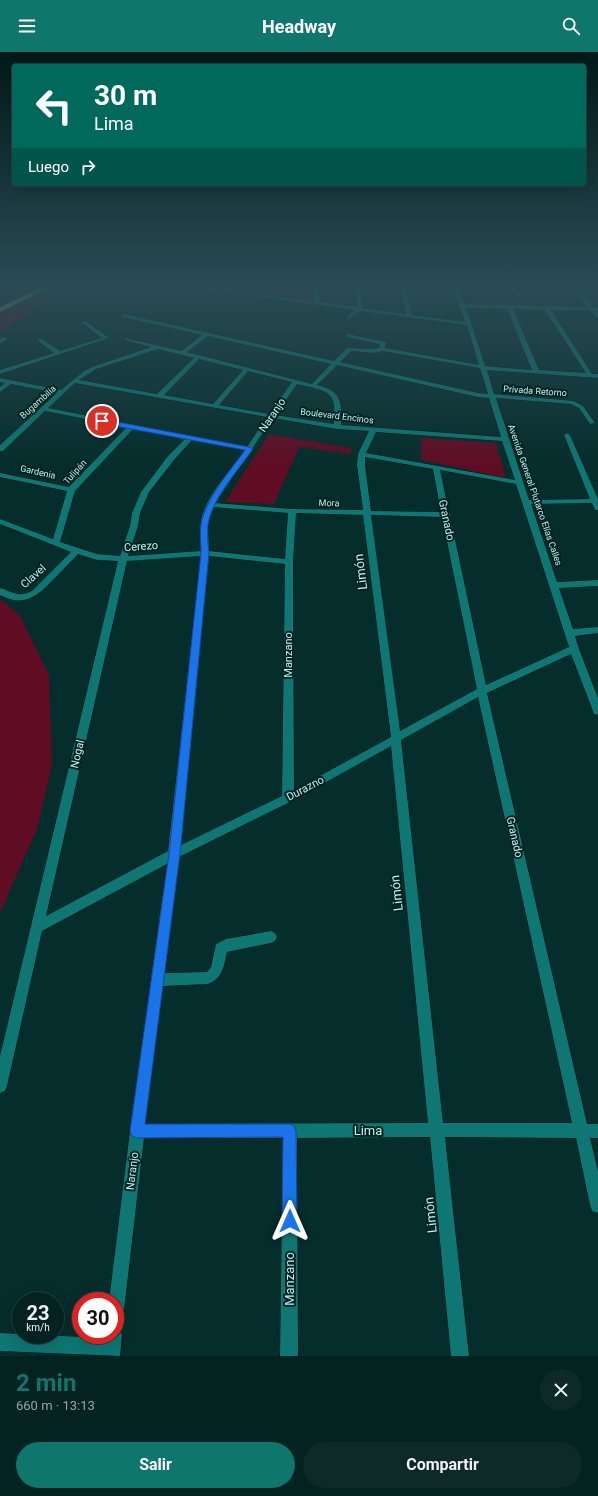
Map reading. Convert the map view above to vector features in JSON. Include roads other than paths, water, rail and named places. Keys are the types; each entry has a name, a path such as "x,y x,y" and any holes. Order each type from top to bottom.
{"street":[{"path":"49,346 59,353"},
{"path":"0,372 81,346"},
{"path":"153,346 296,381 332,392 338,401 337,427"},
{"path":"183,353 192,346"},
{"name":"Privada Retorno","path":"256,346 492,397 572,402 581,407 592,423"},
{"name":"Avenida General Plutarco Elías Calles","path":"476,346 574,649 595,695 598,712"},
{"path":"525,346 536,371"},
{"path":"571,346 590,375"},
{"name":"Bugambilia","path":"0,449 74,381 86,372 157,347"},
{"path":"313,386 348,349 353,348 381,349 483,367 598,376"},
{"path":"159,396 198,357"},
{"path":"215,406 247,369"},
{"path":"0,380 62,392"},
{"name":"Boulevard Encinos","path":"74,381 337,427 505,439"},
{"name":"Naranjo","path":"118,1292 137,1131 174,854 205,553 204,538 206,517 211,505 270,416 296,381"},
{"path":"0,390 10,382"},
{"path":"43,409 249,449"},
{"name":"Tulipán","path":"56,543 71,490 131,427"},
{"name":"Limón","path":"373,430 362,454 361,465 396,739 460,1356"},
{"path":"527,502 596,504 567,435"},
{"name":"Nogal","path":"0,1086 123,559 134,526 136,513 145,492 171,458 190,438"},
{"path":"362,454 521,483"},
{"name":"Granado","path":"436,468 447,515 482,691 598,1204"},
{"name":"Gardenia","path":"0,475 71,490"},
{"name":"Mora","path":"211,505 292,511 447,515"},
{"name":"Manzano","path":"288,798 289,562 292,511"},
{"name":"Cerezo","path":"0,521 76,551 98,557 123,559 205,553 289,562"},
{"name":"Clavel","path":"0,591 14,598 27,598 35,593 76,551"},
{"path":"554,585 598,583"},
{"path":"570,633 598,630"},
{"name":"Durazno","path":"36,928 174,854 288,798 482,691 574,649"},
{"path":"158,980 208,978 213,976 217,971 221,948 226,945 271,937"},
{"name":"Lima","path":"137,1131 598,1131"},
{"name":"Manzano","path":"289,1356 290,1131"},
{"path":"0,1342 112,1346"}]}
